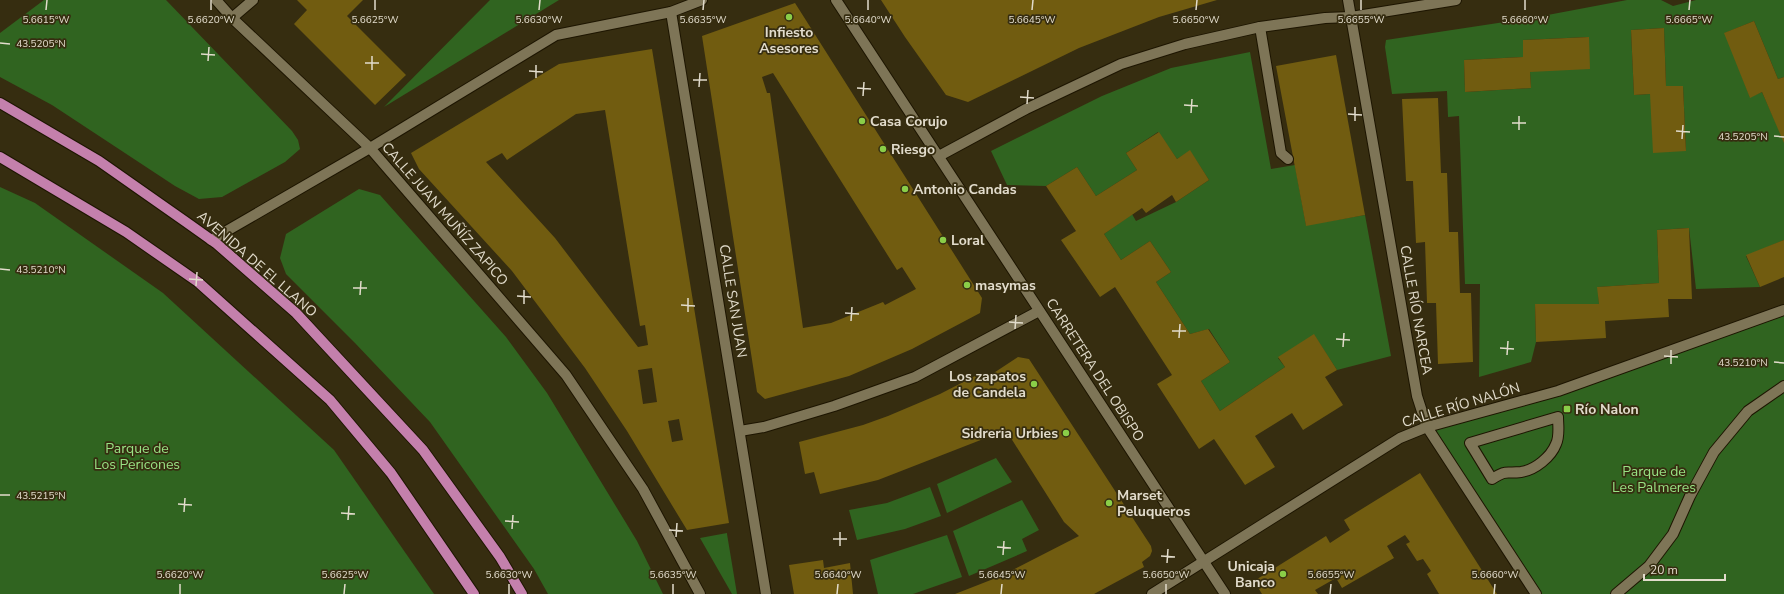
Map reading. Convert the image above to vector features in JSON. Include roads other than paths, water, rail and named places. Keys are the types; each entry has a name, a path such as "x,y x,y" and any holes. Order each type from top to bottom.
{"main road":[{"name":"AVENIDA DE EL LLANO","path":"0,103 99,161 211,240 296,313 423,450 500,557 522,594"},
{"path":"0,157 126,232 198,282 330,400 391,472 474,594"}],"street":[{"name":"CALLE JUAN MUÑÍZ ZAPICO","path":"216,0 232,18 370,148 566,375 643,489 700,594"},
{"path":"232,18 253,0"},
{"path":"211,240 370,148 556,35 671,12 702,0"},
{"name":"CARRETERA DEL OBISPO","path":"836,0 1225,594"},
{"name":"CALLE RÍO NARCEA","path":"1348,0 1417,396 1427,427 1536,594"},
{"path":"939,156 1026,109 1120,64 1185,44 1260,27 1325,18 1351,17 1456,0"},
{"name":"CALLE SAN JUAN","path":"671,12 766,594"},
{"path":"1260,27 1281,153 1288,159"},
{"name":"CALLE RÍO NALÓN","path":"1152,594 1400,438 1427,427 1558,391 1784,310"},
{"path":"740,431 764,427 834,406 914,377 1039,311"},
{"path":"1616,594 1648,566 1673,534 1690,496 1714,452 1748,411 1784,386"},
{"path":"1558,417 1556,444 1549,455 1539,464 1522,472 1504,471 1492,479 1470,443 1550,419 1558,417"}],"place":[{"name":"Infiesto Asesores","path":"789,17"},
{"name":"Casa Corujo","path":"862,121"},
{"name":"Riesgo","path":"883,149"},
{"name":"Antonio Candas","path":"905,189"},
{"name":"Loral","path":"943,240"},
{"name":"masymas","path":"967,285"},
{"name":"Los zapatos de Candela","path":"1034,384"},
{"name":"Río Nalon","path":"1567,409"},
{"name":"Sidreria Urbies","path":"1066,433"},
{"name":"Marset Peluqueros","path":"1109,503"},
{"name":"Unicaja Banco","path":"1283,574"}],"park label":[{"name":"Parque de Los Pericones","path":"137,456"},
{"name":"Parque de Les Palmeres","path":"1654,480"}]}
